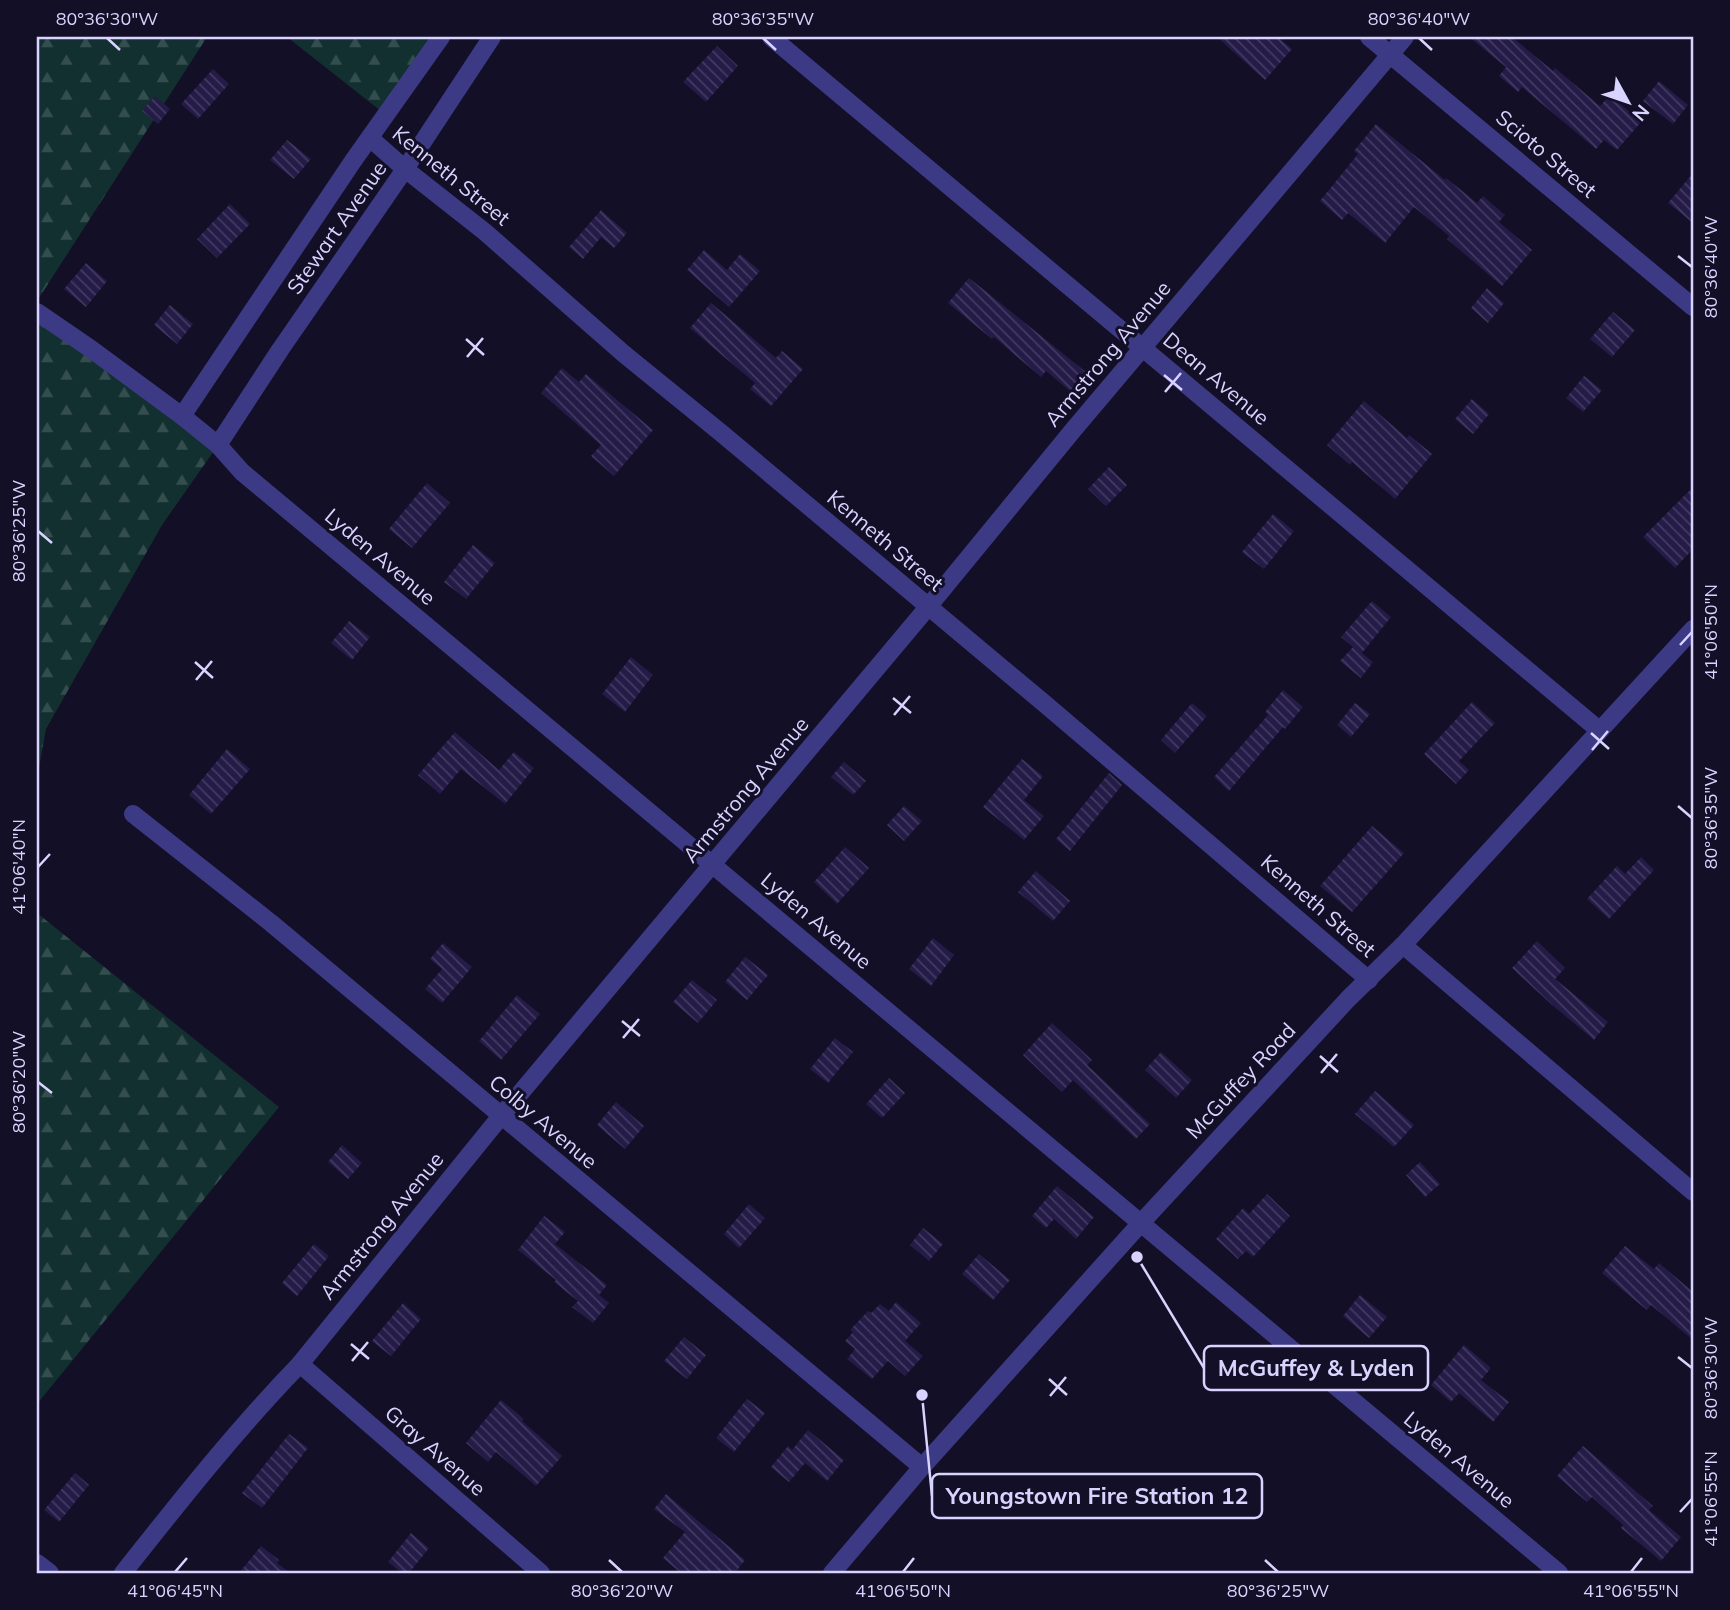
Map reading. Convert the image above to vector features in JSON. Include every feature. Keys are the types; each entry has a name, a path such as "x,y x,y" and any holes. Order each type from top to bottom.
{"street":[{"name":"Stewart Avenue","path":"181,416 441,37"},
{"name":"Stewart Avenue","path":"218,444 492,37"},
{"name":"Dean Avenue","path":"771,37 1599,730"},
{"name":"Scioto Street","path":"1369,37 1693,307"},
{"name":"Armstrong Avenue","path":"122,1573 208,1466 300,1364 501,1116 1074,429 1405,37"},
{"name":"Kenneth Street","path":"370,138 485,232 624,354 1076,731 1369,980"},
{"name":"Lyden Avenue","path":"37,312 218,444 242,472 1559,1573"},
{"name":"McGuffey Road","path":"832,1573 922,1467 1140,1224 1348,999 1403,945 1693,629"},
{"name":"Colby Avenue","path":"133,814 271,923 922,1467"},
{"name":"Kenneth Street","path":"1403,945 1693,1192"},
{"name":"Gray Avenue","path":"300,1364 541,1573"},
{"path":"37,1563 50,1573"}],"green space":[{"path":"37,37 207,37 37,301"},
{"path":"287,37 441,37 386,115"},
{"path":"37,312 218,445 162,525 46,729 37,779"},
{"path":"37,913 279,1107 37,1404"}],"building":[{"path":"1217,37 1278,37 1292,49 1265,80"},
{"path":"1469,37 1512,37 1553,71 1555,68 1600,106 1610,95 1641,122 1617,150 1604,140 1596,149 1522,87 1518,92 1499,76 1506,67"},
{"path":"717,46 738,66 706,102 683,82"},
{"path":"213,69 229,84 198,119 181,104"},
{"path":"1659,81 1688,105 1673,124 1643,101"},
{"path":"155,96 170,109 158,124 142,111"},
{"path":"1376,124 1477,203 1483,196 1505,215 1499,222 1532,250 1502,286 1414,207 1385,243 1348,213 1342,220 1320,201 1358,154 1354,151"},
{"path":"287,140 311,159 294,179 270,160"},
{"path":"1693,173 1693,223 1668,203"},
{"path":"230,204 250,224 217,258 197,239"},
{"path":"601,210 627,233 614,248 601,237 583,259 569,247"},
{"path":"704,250 727,270 740,254 760,271 729,307 687,270"},
{"path":"86,263 107,281 86,307 64,289"},
{"path":"969,278 1086,372 1070,391 1046,371 1041,377 948,303"},
{"path":"1487,288 1504,303 1488,323 1471,308"},
{"path":"711,303 776,358 782,351 803,369 771,406 750,389 755,383 690,328"},
{"path":"170,305 193,324 177,344 154,325"},
{"path":"1613,312 1635,330 1612,357 1590,339"},
{"path":"562,368 579,382 586,374 653,430 614,476 591,456 601,445 541,393"},
{"path":"1584,376 1602,390 1583,412 1566,398"},
{"path":"1472,399 1489,414 1473,434 1455,419"},
{"path":"1364,401 1407,438 1409,435 1432,454 1395,499 1352,462 1350,465 1327,445"},
{"path":"1109,467 1127,485 1106,506 1088,489"},
{"path":"427,483 450,503 412,548 389,529"},
{"path":"1693,487 1693,549 1675,568 1643,537"},
{"path":"1273,514 1294,531 1264,569 1242,552"},
{"path":"473,545 495,563 466,599 444,582"},
{"path":"1372,601 1391,617 1362,653 1373,662 1361,678 1340,661 1353,647 1341,637"},
{"path":"349,621 370,637 352,660 331,643"},
{"path":"631,657 653,675 625,712 602,694"},
{"path":"1283,690 1303,707 1229,791 1214,777 1268,715 1265,712"},
{"path":"1472,702 1495,723 1459,761 1469,770 1456,784 1424,754"},
{"path":"1192,703 1207,716 1175,753 1161,740"},
{"path":"1355,703 1370,714 1351,737 1337,725"},
{"path":"455,732 499,770 514,752 534,768 505,804 461,769 440,794 418,775"},
{"path":"227,749 250,769 211,814 189,795"},
{"path":"1022,759 1043,776 1024,800 1044,816 1024,840 983,807"},
{"path":"844,762 866,781 853,795 831,777"},
{"path":"1109,773 1122,785 1070,851 1056,839"},
{"path":"904,806 922,821 904,841 887,825"},
{"path":"1372,826 1404,853 1352,912 1320,886"},
{"path":"845,847 869,868 837,904 814,882"},
{"path":"1641,857 1654,870 1609,919 1587,899 1617,866 1625,874"},
{"path":"1036,871 1070,901 1053,921 1018,892"},
{"path":"933,938 954,955 931,986 909,969"},
{"path":"1537,941 1565,968 1555,979 1608,1022 1594,1040 1512,968"},
{"path":"443,943 472,967 442,1003 425,989 442,969 430,959"},
{"path":"745,957 768,975 747,1000 725,982"},
{"path":"692,980 717,1000 698,1023 673,1002"},
{"path":"517,995 540,1014 501,1060 479,1041"},
{"path":"1052,1023 1092,1060 1087,1065 1150,1124 1136,1139 1073,1080 1062,1092 1023,1055"},
{"path":"835,1038 853,1052 828,1083 810,1069"},
{"path":"1161,1052 1192,1080 1176,1098 1145,1070"},
{"path":"889,1078 905,1093 882,1118 866,1104"},
{"path":"1375,1091 1414,1125 1394,1147 1355,1114"},
{"path":"616,1102 644,1126 625,1149 597,1125"},
{"path":"342,1145 362,1163 348,1179 328,1162"},
{"path":"1420,1162 1440,1184 1425,1197 1406,1175"},
{"path":"1057,1186 1094,1217 1076,1239 1054,1219 1046,1228 1032,1216"},
{"path":"1267,1194 1290,1216 1253,1257 1246,1251 1238,1259 1216,1239 1243,1208 1249,1214"},
{"path":"749,1204 765,1218 739,1248 724,1234"},
{"path":"544,1216 565,1232 555,1244 607,1285 599,1295 609,1303 593,1323 572,1307 578,1301 518,1250"},
{"path":"923,1228 943,1244 929,1261 910,1245"},
{"path":"314,1244 329,1256 297,1296 282,1283"},
{"path":"1625,1246 1654,1269 1659,1263 1693,1292 1693,1340 1651,1305 1647,1310 1602,1273"},
{"path":"979,1254 1010,1280 993,1300 962,1274"},
{"path":"1360,1295 1387,1317 1369,1338 1343,1316"},
{"path":"896,1302 921,1323 905,1341 923,1356 905,1376 888,1361 872,1379 847,1359 855,1349 845,1341 853,1332 850,1330 868,1311 871,1313 880,1304 889,1311"},
{"path":"403,1303 421,1319 391,1356 372,1341"},
{"path":"684,1337 706,1355 687,1379 664,1361"},
{"path":"1464,1345 1491,1368 1481,1380 1509,1402 1493,1422 1459,1393 1451,1402 1431,1385"},
{"path":"747,1399 765,1413 734,1452 716,1438"},
{"path":"501,1400 562,1456 536,1486 496,1452 488,1462 466,1443"},
{"path":"808,1430 844,1460 827,1481 805,1463 789,1482 771,1467 788,1446 792,1450"},
{"path":"289,1434 308,1448 262,1508 242,1493"},
{"path":"1583,1446 1653,1506 1649,1510 1681,1537 1661,1561 1621,1528 1623,1525 1592,1497 1587,1502 1557,1476"},
{"path":"75,1473 89,1485 59,1522 44,1510"},
{"path":"666,1494 745,1560 735,1573 681,1573 663,1558 685,1532 654,1509"},
{"path":"411,1533 429,1548 409,1573 402,1573 388,1562"},
{"path":"261,1546 279,1560 277,1563 290,1573 239,1573"}],"place":[{"name":"McGuffey & Lyden","path":"1137,1257"},
{"name":"Youngstown Fire Station 12","path":"922,1395"}]}
